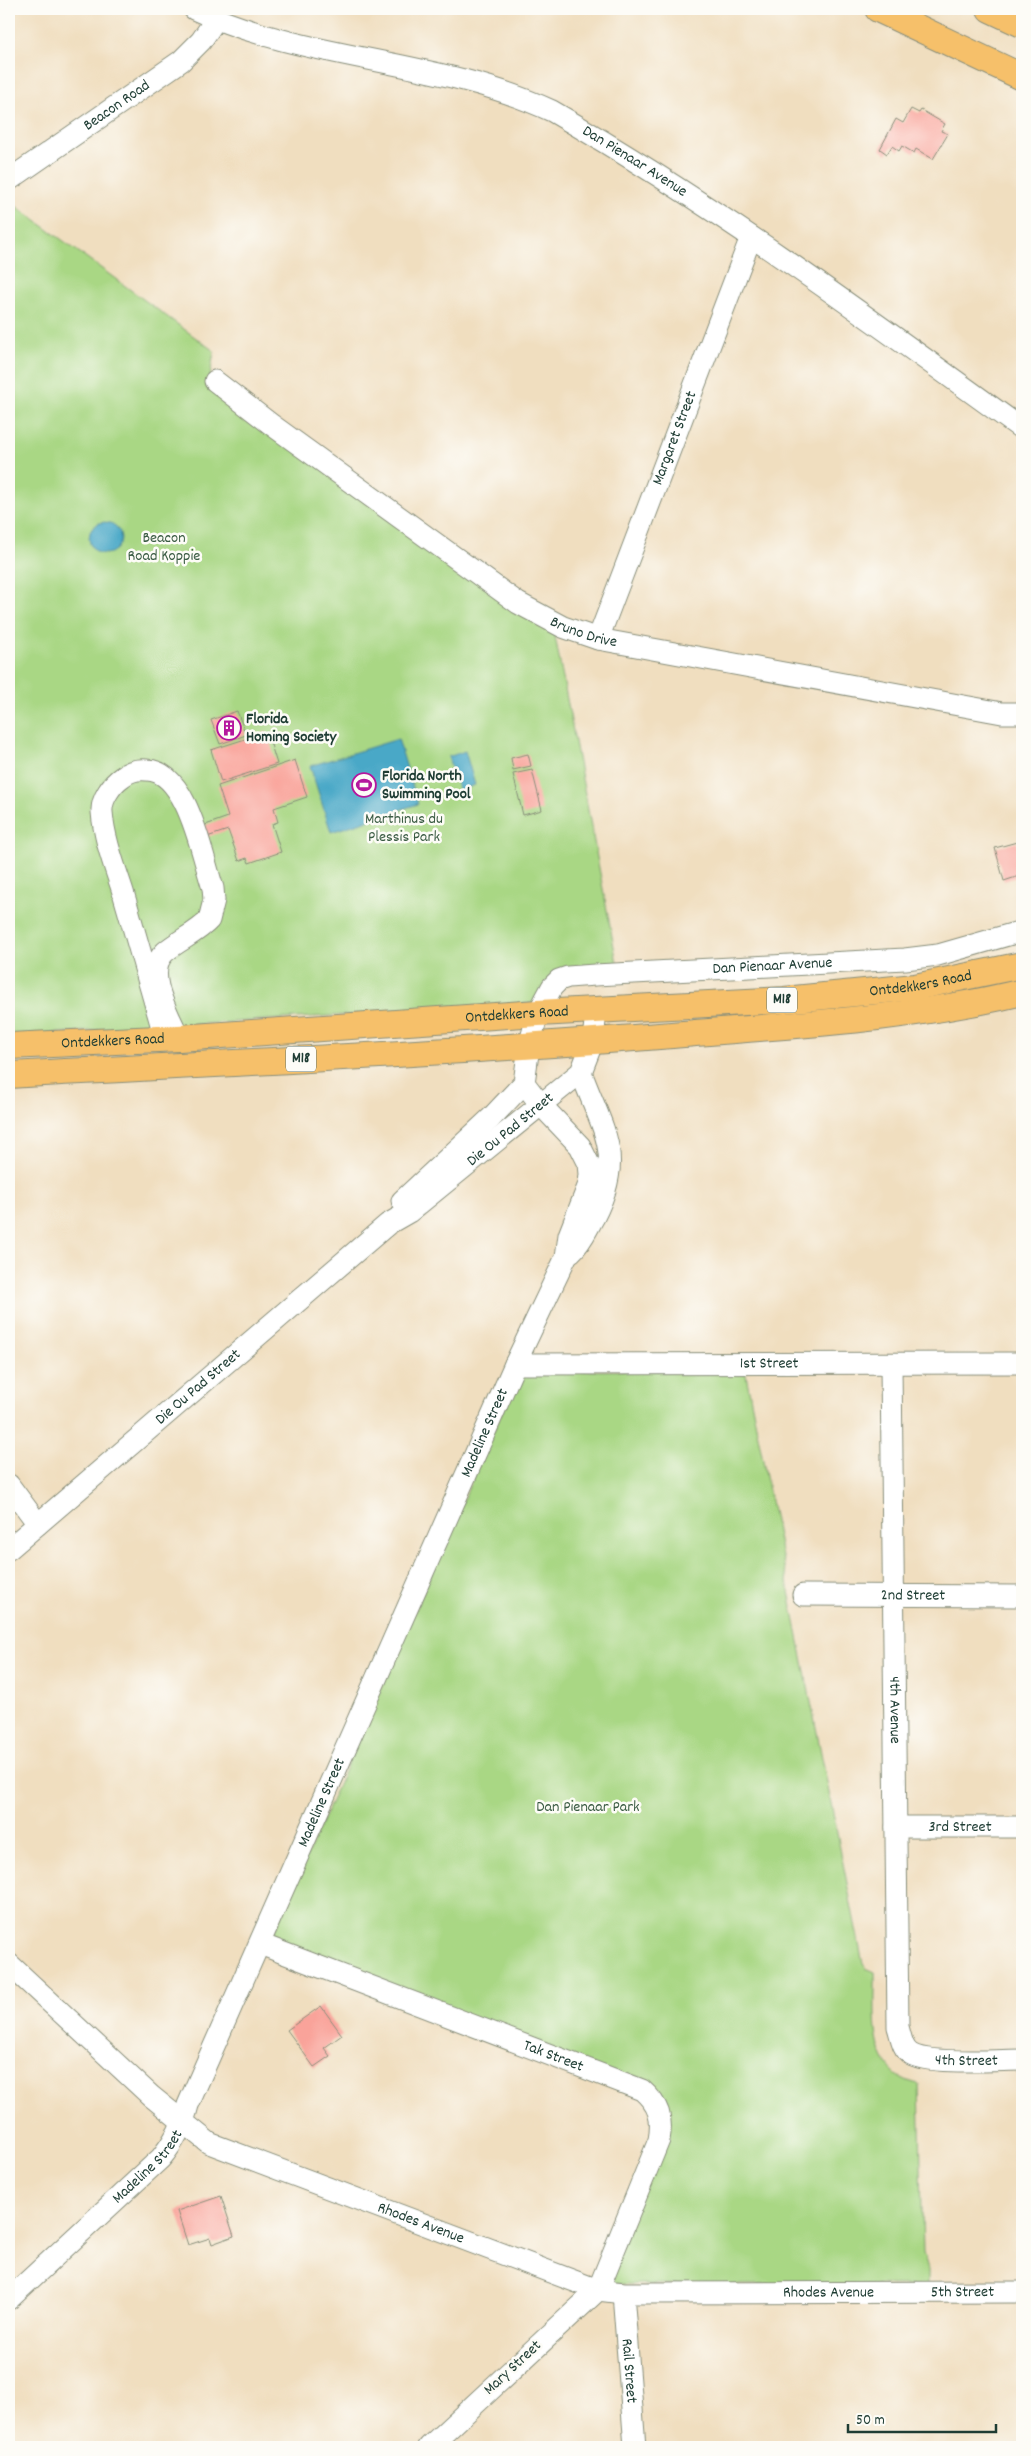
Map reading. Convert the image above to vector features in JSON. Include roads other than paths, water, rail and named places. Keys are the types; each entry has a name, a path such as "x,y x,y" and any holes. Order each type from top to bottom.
{"main road":[{"path":"878,9 1022,77"},
{"path":"990,9 1022,24"},
{"name":"Ontdekkers Road","path":"9,1046 172,1038 538,1013 784,1000 943,982 1022,964"},
{"name":"Ontdekkers Road","path":"9,1075 529,1046 874,1018 938,1009 1022,992"}],"street":[{"name":"Dan Pienaar Avenue","path":"194,9 216,19 310,46 442,75 525,98 574,123 751,237 832,291 1022,429"},
{"name":"Beacon Road","path":"9,180 181,61 202,41 216,19"},
{"name":"Margaret Street","path":"598,639 751,237"},
{"name":"Bruno Drive","path":"215,381 272,425 518,603 549,621 598,639 1002,713 1022,714"},
{"path":"139,770 162,773 177,789 190,814 213,888 214,900 209,920 165,952 156,967 155,975 172,1038 113,858 102,812 103,802 114,784 124,775 139,770"},
{"name":"Dan Pienaar Avenue","path":"538,1013 552,987 559,980 568,978 938,956 1022,931"},
{"path":"581,1072 593,1041 596,1011"},
{"name":"Die Ou Pad Street","path":"388,1224 401,1202 486,1124 524,1083 529,1046 538,1013"},
{"name":"Die Ou Pad Street","path":"9,1549 388,1224 409,1212 581,1072"},
{"name":"Madeline Street","path":"566,1257 579,1245 598,1209 610,1177 610,1149 581,1072"},
{"name":"Madeline Street","path":"9,2299 161,2158 173,2144 184,2123 188,2105 516,1364 566,1257 569,1235 589,1184 589,1164 580,1146 540,1105 524,1083"},
{"name":"1st Street","path":"516,1364 1022,1363"},
{"name":"4th Avenue","path":"891,1364 897,2014 903,2044 910,2054"},
{"path":"9,1485 38,1524"},
{"name":"2nd Street","path":"803,1595 1022,1596"},
{"name":"3rd Street","path":"896,1827 1022,1827"},
{"name":"Tak Street","path":"260,1944 642,2090 655,2102 662,2122 659,2140 598,2290"},
{"name":"Rhodes Avenue","path":"12,1975 151,2096 209,2142 251,2160 598,2290 623,2293 903,2292"},
{"name":"4th Street","path":"910,2054 948,2060 1022,2060"},
{"name":"Mary Street","path":"428,2447 598,2290"},
{"name":"5th Street","path":"903,2292 1022,2292"},
{"name":"Rail Street","path":"623,2293 635,2447"}],"water":[{"path":"105,522 111,523 116,527 120,532 120,544 116,549 111,553 105,554 99,553 94,549 90,544 89,538 90,532 94,527 99,523"},
{"name":"Florida North Swimming Pool","path":"398,739 418,804 331,832 310,766"},
{"name":"Florida North Swimming Pool","path":"465,751 475,785 459,791 448,757"}],"place":[{"name":"Florida Homing Society","path":"229,728"},
{"name":"Florida North Swimming Pool","path":"364,785"}],"park label":[{"name":"Beacon Road Koppie","path":"164,547"},
{"name":"Marthinus du Plessis Park","path":"404,828"},
{"name":"Dan Pienaar Park","path":"588,1807"}]}
